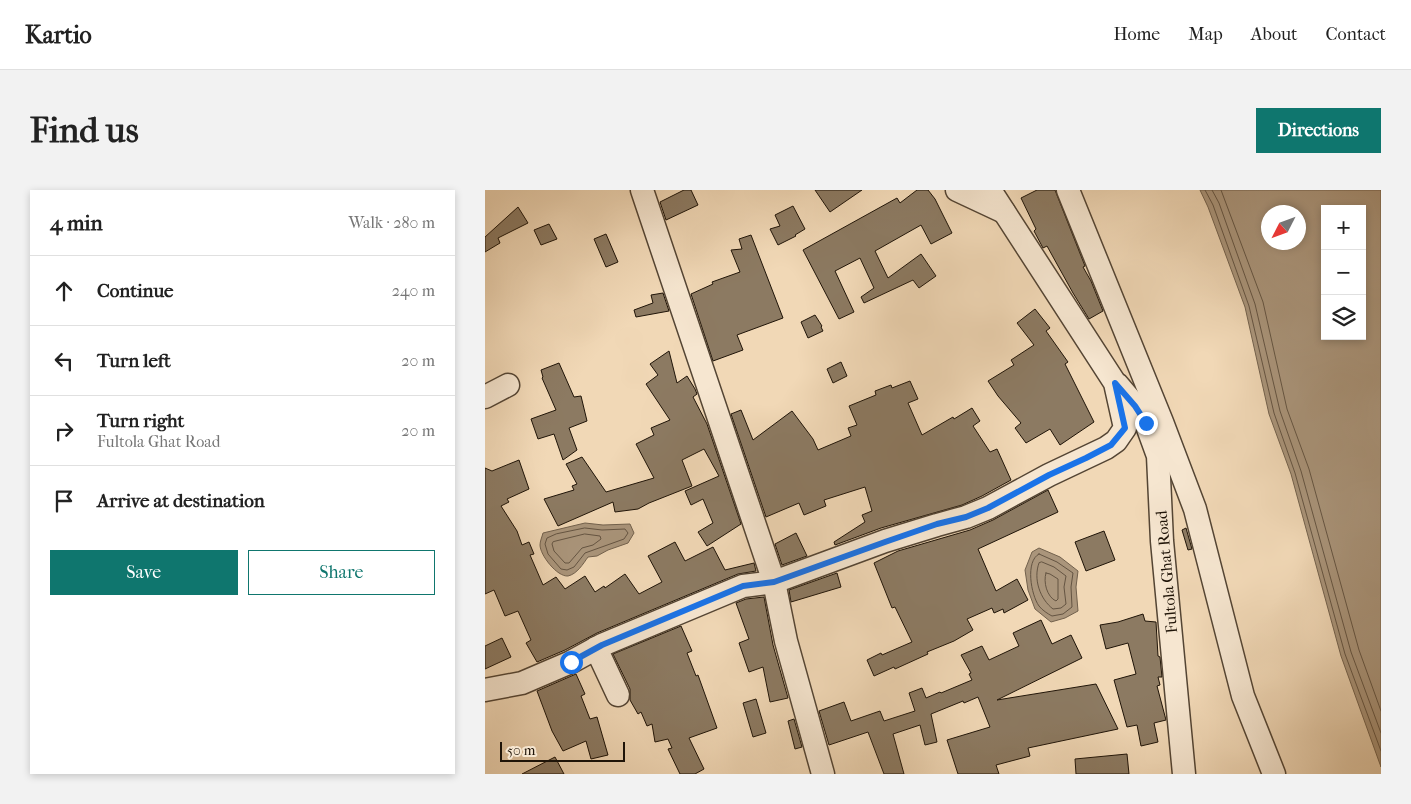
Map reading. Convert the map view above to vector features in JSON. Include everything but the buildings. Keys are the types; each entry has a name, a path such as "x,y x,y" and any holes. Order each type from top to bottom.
{"street":[{"path":"642,190 774,582 786,641 823,774"},
{"path":"957,190 1004,212"},
{"path":"485,690 522,682 571,662 596,648 743,586 774,582 937,524 971,515 1111,445 1125,428 1115,383 990,190"},
{"path":"1068,190 1162,422 1195,509 1243,696 1274,774"},
{"name":"Fultola Ghat Road","path":"1115,383 1135,406 1146,423 1158,456 1162,541 1184,774"},
{"path":"485,397 508,385"},
{"path":"596,648 618,695"}],"water":[{"path":"1200,190 1381,190 1381,767 1341,656 1291,474 1269,414 1245,307"},
{"path":"585,523 603,525 630,524 634,533 628,543 597,556 588,557 574,573 568,576 559,573 550,565 541,549 543,533"},
{"path":"1039,548 1060,557 1078,571 1076,587 1078,611 1065,618 1051,622 1035,609 1028,590 1025,570 1032,552"}],"route":[{"path":"571,662 602,645 743,586 774,582 937,524 966,517 988,508 1049,475 1086,458 1111,445 1125,428 1115,383 1135,406 1146,423"}]}
